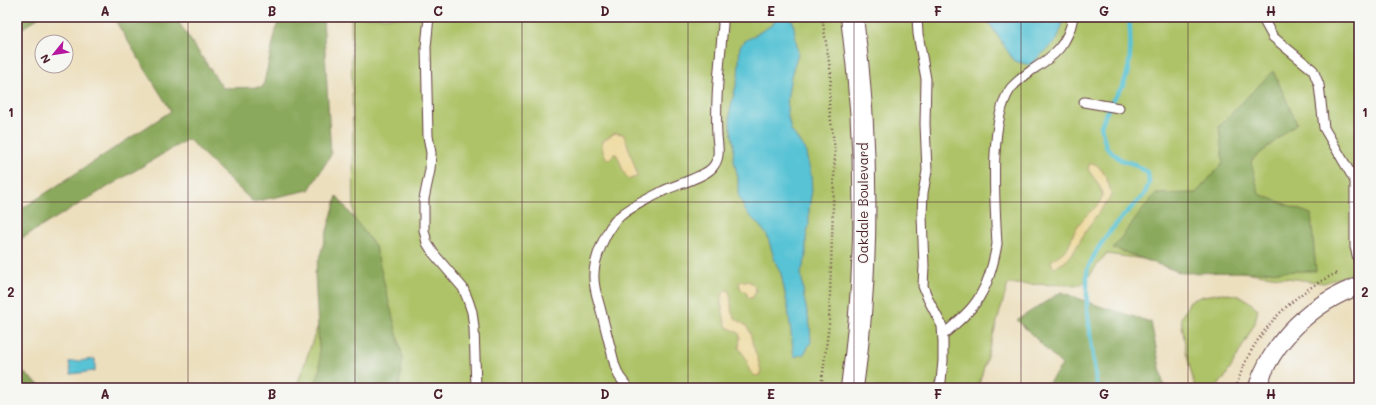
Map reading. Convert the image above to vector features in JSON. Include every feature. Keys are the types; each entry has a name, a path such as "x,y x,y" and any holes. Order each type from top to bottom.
{"main road":[{"name":"Oakdale Boulevard","path":"852,17 861,99 865,188 863,278 852,388"}],"street":[{"path":"1257,388 1269,362 1282,342 1301,320 1320,306 1345,291 1359,286"}],"lane":[{"path":"429,17 426,54 428,136 431,153 430,170 424,199 424,230 427,243 434,254 463,288 472,312 476,388"},
{"path":"628,388 619,376 615,366 602,316 595,288 594,274 596,263 604,239 618,218 629,210 668,189 703,174 712,168 717,160 719,150 717,137 717,84 722,36 722,17"},
{"path":"917,17 918,34 926,79 925,124 927,171 923,193 922,216 924,286 928,299 942,326 941,381 938,388"},
{"path":"943,335 973,306 981,295 990,274 997,244 995,157 999,118 1003,101 1011,88 1021,78 1049,58 1060,48 1067,36 1073,17"},
{"path":"1262,17 1273,37 1313,70 1319,85 1324,128 1357,180 1355,248 1359,262"},
{"path":"1084,102 1119,108"}],"path":[{"path":"821,388 829,324 835,150 829,106 830,75 822,17"}],"green space":[{"path":"17,17 39,17 17,32"},
{"path":"113,17 175,17 223,88 263,87 279,17 323,17 331,155 309,190 253,202 188,139 17,241 17,212 171,111"},
{"path":"351,17 1359,17 1359,271 1324,283 1106,254 1082,285 1008,284 978,388 296,388 354,222"},
{"path":"1273,71 1297,123 1251,161 1259,194 1311,214 1316,271 1182,273 1113,248 1155,194 1196,193 1223,163 1219,126"},
{"path":"337,196 375,246 403,358 399,388 314,388 320,369 315,273"},
{"path":"1061,292 1102,307 1151,322 1164,388 1045,388 1062,365 1017,320"},
{"path":"1223,293 1243,297 1258,309 1255,323 1224,379 1214,388 1197,388 1195,387 1186,352 1181,318 1190,301 1203,296"},
{"path":"17,367 43,388 17,388"}],"sand":[{"path":"615,133 623,134 624,136 635,166 637,177 629,179 626,177 616,154 607,159 604,155 602,148 603,141"},
{"path":"1093,163 1103,172 1111,195 1093,220 1070,257 1053,267 1051,261 1068,247 1079,224 1101,199 1101,189 1088,169 1089,165"},
{"path":"742,281 750,282 755,287 756,292 752,298 748,298 746,292 741,290 739,283"},
{"path":"726,290 729,291 730,294 731,310 733,315 747,327 750,332 760,365 761,375 755,376 749,370 747,360 739,348 739,333 727,327 721,303 723,293"}],"water":[{"path":"778,17 785,17 793,21 798,53 791,76 787,112 791,130 805,150 811,174 812,190 809,209 809,224 806,238 806,258 801,272 804,298 810,325 811,342 804,354 794,357 788,308 781,274 775,261 767,235 746,212 738,194 738,178 733,157 734,145 730,124 730,110 738,77 740,46 745,41 772,25"},
{"path":"981,17 1065,17 1057,40 1030,65 1014,61 988,21"},
{"path":"95,359 95,371 71,374 69,362"}],"waterway":[{"path":"1097,388 1087,308 1087,270 1097,250 1107,235 1144,195 1149,183 1148,173 1134,164 1121,160 1106,147 1101,126 1111,103 1126,78 1130,43 1129,17"}]}
